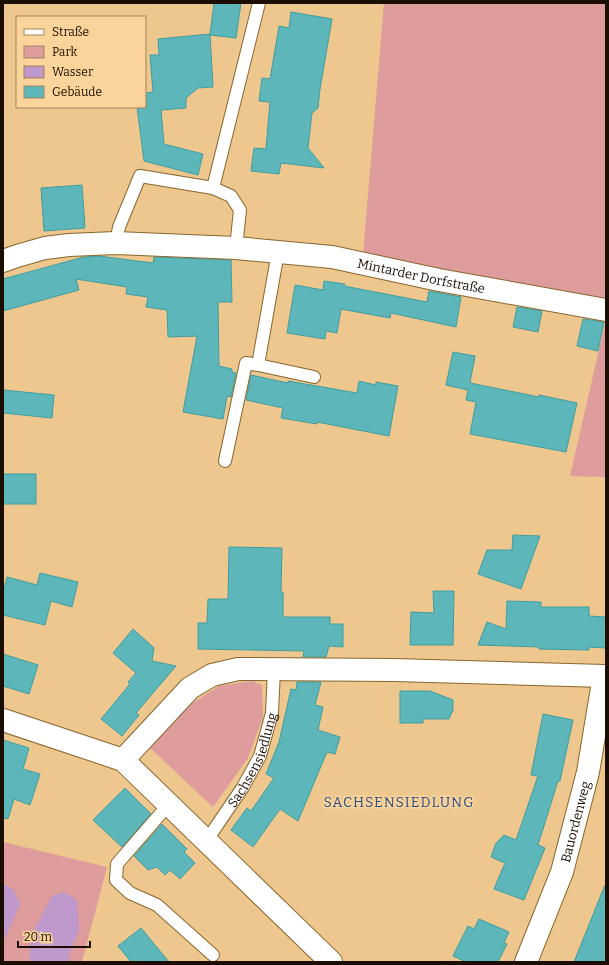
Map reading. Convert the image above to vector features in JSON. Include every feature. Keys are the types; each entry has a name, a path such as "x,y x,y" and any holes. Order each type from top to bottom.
{"street":[{"name":"Mintarder Dorfstraße","path":"3,261 44,248 69,245 116,243 236,248 332,257 439,280 606,310"},
{"path":"124,760 190,688 212,675 238,669 274,670"},
{"name":"Bauordenweg","path":"274,670 394,670 605,676 588,772 562,872 526,962"},
{"path":"3,720 124,760 331,962"}],"lane":[{"path":"213,188 259,3"},
{"path":"116,243 118,227 140,176 213,188 231,196 240,210 236,248"},
{"path":"258,365 278,252"},
{"path":"225,461 246,363 314,377"},
{"name":"Sachsensiedlung","path":"206,840 243,787 260,756 272,713 274,670"},
{"path":"169,804 117,864 116,880 130,893 156,905 213,955"}],"green space":[{"path":"384,3 606,3 606,301 363,255"},
{"path":"606,319 606,477 570,476"},
{"path":"252,681 262,685 263,717 248,758 213,807 150,748 188,706 219,686"},
{"path":"3,842 107,867 82,962 3,962"}],"water":[{"path":"3,884 13,889 20,904 3,943"},
{"path":"64,892 77,900 79,930 69,955 69,962 30,962 30,938 52,896"}],"building":[{"path":"214,3 241,3 236,38 210,35 213,87 198,88 186,98 186,108 161,110 164,144 203,154 198,175 144,161 137,108 146,108 146,93 153,92 150,55 159,55 158,39 210,34"},
{"path":"291,12 332,19 318,108 312,113 308,148 324,168 281,163 279,174 251,171 254,148 266,149 270,102 259,101 262,78 270,79 279,26 289,28"},
{"path":"82,185 85,228 44,231 41,188"},
{"path":"99,256 153,263 154,257 231,260 232,302 218,302 219,366 232,369 232,372 236,373 231,397 227,396 223,419 183,412 197,336 168,337 167,310 146,307 148,297 126,294 127,287 76,279 79,290 3,311 3,279 84,257"},
{"path":"324,281 345,284 344,286 427,302 429,291 461,297 456,327 391,313 390,318 341,309 337,333 326,331 325,339 287,333 295,285 323,290"},
{"path":"517,307 542,311 538,332 513,327"},
{"path":"583,319 604,322 598,351 577,346"},
{"path":"453,352 475,356 470,383 577,403 566,452 470,434 476,402 466,400 468,390 446,385"},
{"path":"251,375 288,383 288,381 357,393 359,381 376,385 376,382 398,386 389,436 317,422 317,424 281,418 283,408 246,400"},
{"path":"3,390 54,395 52,418 3,413"},
{"path":"3,474 36,474 36,504 3,504"},
{"path":"513,535 540,536 521,589 478,574 487,550 512,550"},
{"path":"229,547 282,548 281,592 283,592 283,617 330,617 330,624 343,624 343,647 329,646 326,657 303,657 304,651 198,649 198,623 207,623 208,599 228,599"},
{"path":"40,573 78,582 72,607 51,601 45,625 3,615 3,594 7,577 37,585"},
{"path":"433,591 454,591 453,645 410,645 411,612 434,613"},
{"path":"507,601 541,602 541,607 589,607 589,616 606,617 606,648 589,647 589,650 539,649 539,647 478,645 487,622 506,629"},
{"path":"133,629 154,648 152,661 176,666 136,713 139,715 122,736 101,719 130,684 128,682 136,673 113,653"},
{"path":"3,654 38,665 29,694 3,686"},
{"path":"297,682 321,682 315,705 323,707 318,730 340,737 335,754 327,752 298,821 280,809 253,847 231,830 247,808 251,811 274,778 266,774 279,742 291,689 296,690"},
{"path":"400,691 430,691 453,700 453,710 449,719 423,719 423,723 400,723"},
{"path":"543,714 573,720 560,781 558,781 538,845 545,848 524,900 494,889 505,863 491,857 496,843 504,835 516,840 538,776 531,775"},
{"path":"3,740 29,748 23,769 40,774 30,805 14,799 8,819 3,818"},
{"path":"125,788 151,814 122,847 93,820"},
{"path":"162,824 187,849 184,852 195,863 180,879 170,870 165,875 157,867 148,870 134,856"},
{"path":"605,885 606,962 574,962"},
{"path":"479,919 509,932 504,943 507,944 498,962 466,962 453,956 468,926 474,929"},
{"path":"141,928 169,962 131,962 118,946"}],"district":[{"name":"SACHSENSIEDLUNG","path":"399,802"}]}
